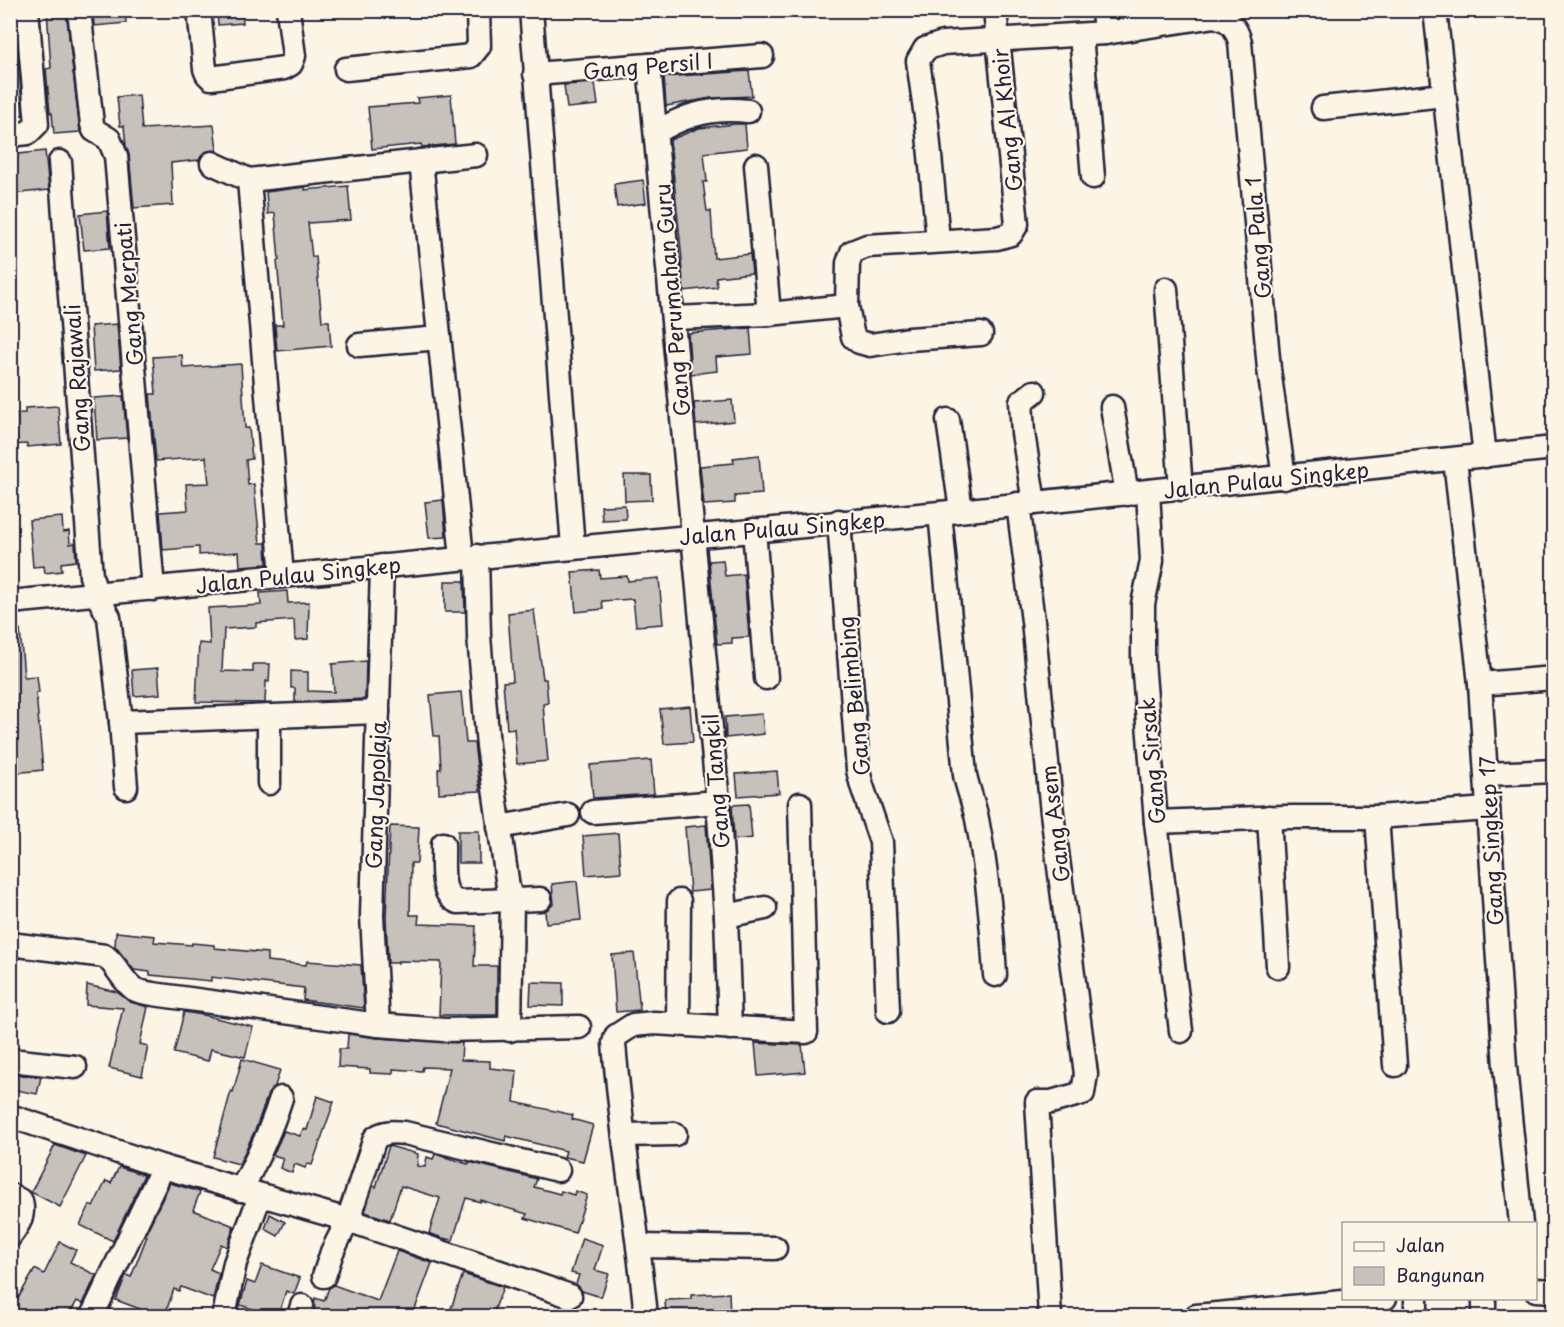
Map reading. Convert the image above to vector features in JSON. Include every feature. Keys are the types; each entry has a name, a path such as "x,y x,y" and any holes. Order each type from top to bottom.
{"street":[{"path":"10,135 28,133 37,124 27,10"},
{"name":"Gang Merpati","path":"79,10 92,124 94,129 109,139 116,156 153,589"},
{"path":"199,10 205,69 211,78 284,68 291,64 294,56 288,10"},
{"path":"346,69 471,56 479,46 478,10"},
{"path":"531,10 570,547"},
{"name":"Gang Al Khoir","path":"938,240 997,238 1011,234 1017,224 994,10"},
{"path":"1435,10 1485,456"},
{"path":"981,334 909,339 870,345 859,342 853,337 847,306 848,264 852,252 867,246 938,240 927,124 918,61 925,50 943,43 997,38 1081,35 1104,22 1158,26 1214,13"},
{"name":"Gang Pala 1","path":"1214,13 1233,26 1240,42 1269,369 1284,478"},
{"path":"1081,35 1093,177"},
{"name":"Gang Persil I","path":"535,74 762,56"},
{"name":"Gang Perumahan Guru","path":"649,65 657,132 692,536"},
{"path":"1323,108 1444,95"},
{"path":"657,132 669,124 701,111 730,109 748,111"},
{"path":"212,163 249,180 476,155"},
{"path":"421,161 439,338 470,557 488,746 508,887 512,900 510,1030"},
{"name":"Gang Rajawali","path":"60,162 91,576 96,593 109,617 126,787"},
{"path":"756,165 769,314"},
{"path":"249,180 282,576"},
{"path":"1166,289 1180,489"},
{"path":"673,318 769,314 847,306"},
{"path":"359,345 439,338"},
{"path":"1026,503 1022,402 1034,392"},
{"name":"Gang Sirsak","path":"1112,407 1138,493 1152,561 1143,604 1143,661 1156,822 1181,1031"},
{"path":"948,420 964,775 976,817 986,874 993,925 995,975"},
{"name":"Jalan Pulau Singkep","path":"10,602 1180,489 1554,448"},
{"name":"Gang Singkep 17","path":"1455,460 1480,684 1504,1067 1521,1222"},
{"name":"Gang Asem","path":"1026,503 1034,621 1052,813 1086,1074 1083,1093 1037,1102 1050,1317"},
{"name":"Gang Belimbing","path":"839,521 858,770 881,842 888,1011"},
{"path":"754,530 766,678"},
{"name":"Gang Tangkil","path":"692,536 718,802 726,916 730,1028"},
{"name":"Gang Japolaja","path":"378,1025 372,925 382,566"},
{"path":"1480,684 1554,678"},
{"path":"121,722 378,712"},
{"path":"269,716 269,783"},
{"path":"1487,774 1554,771"},
{"path":"593,812 718,802"},
{"path":"646,1317 618,1091 616,1036 633,1025 654,1023 806,1032 800,804"},
{"path":"1156,822 1269,817 1377,817 1488,809"},
{"path":"499,827 568,815"},
{"path":"1269,817 1278,967"},
{"path":"1377,817 1395,1065"},
{"path":"443,844 445,891 452,900 458,902 540,899"},
{"path":"678,1024 679,901"},
{"path":"726,916 765,908"},
{"path":"10,944 105,956 115,963 124,980 135,990 153,994 378,1025 444,1030 579,1027"},
{"path":"10,1060 75,1067"},
{"path":"224,1317 255,1165 272,1127 281,1098"},
{"path":"10,1116 163,1167 348,1220 570,1296"},
{"path":"324,1276 332,1252 348,1220 375,1138 381,1133 391,1131 405,1133 558,1170"},
{"path":"624,1135 675,1134"},
{"path":"92,1317 163,1167"},
{"path":"10,1195 21,1201 23,1208 21,1221 10,1236"},
{"path":"639,1246 776,1248"},
{"path":"1537,1290 1554,1291"},
{"path":"1196,1317 1345,1309 1380,1300"},
{"path":"1416,1300 1416,1317"},
{"path":"1484,1300 1484,1317"}],"building":[{"path":"10,10 14,10 23,115 10,116"},
{"path":"47,10 66,10 80,132 54,134 46,69 51,68"},
{"path":"93,10 125,10 126,23 94,26"},
{"path":"217,10 242,10 243,23 218,25"},
{"path":"749,71 752,96 711,98 666,106 664,77"},
{"path":"595,83 598,105 567,108 564,85"},
{"path":"139,95 142,129 214,125 217,150 205,152 199,160 171,163 173,205 134,208 129,155 124,126 120,126 117,97"},
{"path":"451,95 455,144 422,147 421,144 372,149 368,107 418,103 417,98"},
{"path":"745,124 747,148 704,153 707,182 703,182 707,211 711,211 714,258 750,254 752,273 716,277 717,287 684,291 670,140 699,128"},
{"path":"45,151 49,190 10,194 10,155"},
{"path":"643,180 646,203 617,207 614,184"},
{"path":"348,186 351,220 308,223 312,257 316,257 322,321 329,321 331,346 277,351 275,325 283,325 277,261 279,260 275,213 268,214 266,192 305,187 305,190"},
{"path":"107,211 110,248 84,250 80,214"},
{"path":"117,324 121,369 94,371 91,326"},
{"path":"750,328 752,354 716,357 717,371 691,374 688,333"},
{"path":"182,355 183,368 241,364 245,428 249,428 252,459 246,460 248,485 254,484 260,543 266,543 267,564 240,566 239,552 199,555 199,547 163,550 160,512 188,510 186,484 209,483 206,457 156,461 150,394 156,394 153,357"},
{"path":"123,396 127,438 97,440 94,398"},
{"path":"732,400 734,421 696,425 694,403"},
{"path":"58,406 61,444 27,447 27,444 10,445 10,414 25,413 25,408"},
{"path":"759,455 762,494 735,496 735,503 704,505 700,466 734,463 733,458"},
{"path":"624,475 651,475 652,500 625,501"},
{"path":"443,500 446,537 429,538 425,502"},
{"path":"625,505 626,519 602,520 601,506"},
{"path":"62,517 63,532 69,531 70,544 75,543 76,561 61,563 62,571 45,573 44,566 33,567 29,520"},
{"path":"723,560 725,576 744,574 749,637 732,638 732,643 717,644 709,561"},
{"path":"599,570 600,578 627,576 628,581 659,578 663,624 636,626 633,599 602,601 603,609 576,612 572,572"},
{"path":"445,581 464,581 465,612 445,612"},
{"path":"287,591 288,603 309,602 308,639 295,640 294,620 256,623 256,627 224,629 222,671 253,672 253,664 270,664 269,682 266,681 265,703 196,702 199,643 210,644 208,608 261,605 260,593"},
{"path":"534,610 543,679 546,679 548,703 543,704 548,761 517,764 514,728 507,729 503,682 513,681 508,613"},
{"path":"10,629 20,629 24,677 37,676 39,693 36,693 43,770 13,773 10,737"},
{"path":"366,661 365,699 295,702 295,688 291,688 291,671 308,672 308,691 334,692 332,664"},
{"path":"158,668 160,694 134,696 132,670"},
{"path":"461,692 466,743 474,743 480,791 439,793 438,769 441,769 439,736 434,736 430,695"},
{"path":"690,706 693,742 664,744 660,709"},
{"path":"762,714 764,734 726,738 725,717"},
{"path":"651,760 654,794 593,798 590,765"},
{"path":"777,771 779,793 738,796 736,774"},
{"path":"749,804 752,838 734,840 732,805"},
{"path":"706,825 711,890 690,892 685,827"},
{"path":"390,826 419,827 417,863 411,863 410,915 419,915 418,924 476,926 474,966 497,966 497,1015 439,1015 441,962 398,961 398,963 388,963 386,916"},
{"path":"458,831 479,831 479,863 458,863"},
{"path":"618,833 621,872 586,875 583,836"},
{"path":"577,881 581,920 546,923 545,911 554,904 552,884"},
{"path":"116,932 155,936 154,942 214,945 214,948 267,953 267,961 306,965 307,961 361,965 364,1008 303,1000 304,988 211,977 211,981 150,975 150,972 134,970 115,946"},
{"path":"634,953 640,1010 616,1012 612,955"},
{"path":"531,982 563,983 563,1006 530,1005"},
{"path":"87,985 117,992 130,1002 148,1007 140,1044 148,1046 142,1076 109,1068 123,1008 86,1005"},
{"path":"184,1012 253,1027 245,1057 211,1049 208,1061 174,1053"},
{"path":"348,1034 462,1043 461,1060 490,1061 490,1068 517,1071 514,1102 573,1115 572,1119 593,1125 583,1161 564,1157 566,1151 506,1136 505,1141 436,1123 450,1068 423,1067 422,1071 393,1069 393,1074 370,1073 370,1069 338,1067 339,1049 347,1049"},
{"path":"755,1043 802,1045 805,1072 758,1076"},
{"path":"242,1059 280,1070 275,1086 268,1094 256,1128 239,1164 213,1157"},
{"path":"12,1074 41,1077 37,1094 10,1089"},
{"path":"317,1096 334,1102 312,1165 307,1164 305,1168 295,1164 292,1173 280,1168 283,1158 273,1155 284,1131 300,1136 303,1129 307,1130"},
{"path":"55,1145 86,1156 60,1207 31,1192"},
{"path":"389,1146 418,1154 417,1166 425,1167 427,1157 433,1159 435,1154 468,1164 469,1162 537,1179 534,1187 560,1194 561,1191 574,1195 575,1191 587,1195 575,1233 525,1218 527,1214 466,1198 453,1240 442,1238 429,1233 440,1198 401,1186 390,1220 365,1212"},
{"path":"119,1167 144,1175 113,1241 80,1225 90,1205 93,1207 106,1181 111,1183"},
{"path":"170,1183 200,1192 193,1210 234,1226 227,1247 221,1244 210,1269 219,1273 213,1299 181,1287 179,1291 174,1289 164,1317 137,1317 140,1309 116,1300 126,1275 131,1277 147,1236 145,1235"},
{"path":"270,1214 285,1222 278,1236 265,1229"},
{"path":"582,1238 603,1245 595,1270 609,1274 601,1297 582,1291 576,1284 579,1275 571,1273"},
{"path":"60,1242 76,1250 70,1262 96,1275 83,1304 77,1301 68,1317 10,1317 10,1312 35,1269 44,1274"},
{"path":"397,1251 432,1263 412,1317 313,1317 315,1298 324,1301 329,1288 334,1285 378,1301"},
{"path":"262,1265 300,1278 294,1294 286,1291 278,1317 240,1305 247,1281 255,1284"},
{"path":"463,1274 503,1287 492,1317 448,1317"},
{"path":"729,1293 730,1317 666,1317 665,1300 691,1299 691,1295"}]}
